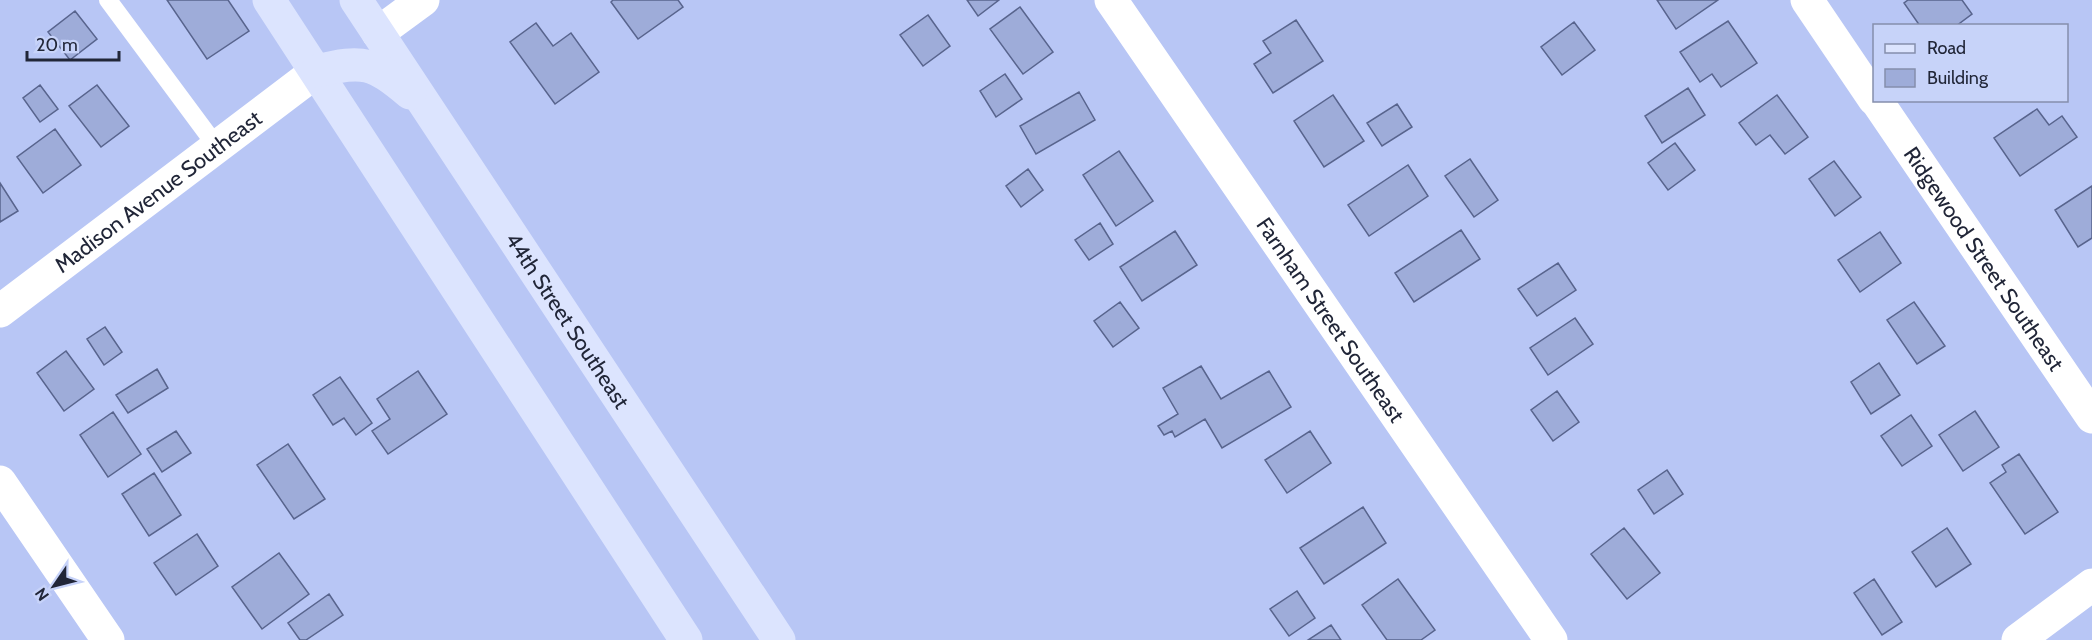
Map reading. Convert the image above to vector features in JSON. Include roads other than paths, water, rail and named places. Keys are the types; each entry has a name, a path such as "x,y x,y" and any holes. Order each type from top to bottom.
{"main road":[{"path":"269,0 686,640"},
{"name":"44th Street Southeast","path":"356,0 779,640"},
{"path":"317,71 342,65 361,64 382,70 427,108"}],"street":[{"path":"378,33 423,0"},
{"name":"Farnham Street Southeast","path":"1111,0 1551,640"},
{"name":"Ridgewood Street Southeast","path":"1807,0 1873,97"},
{"name":"Madison Avenue Southeast","path":"0,311 317,71"},
{"name":"Ridgewood Street Southeast","path":"1876,102 2092,417"},
{"path":"0,482 108,640"},
{"path":"2018,640 2092,585"}],"lane":[{"path":"108,0 217,147"}]}
